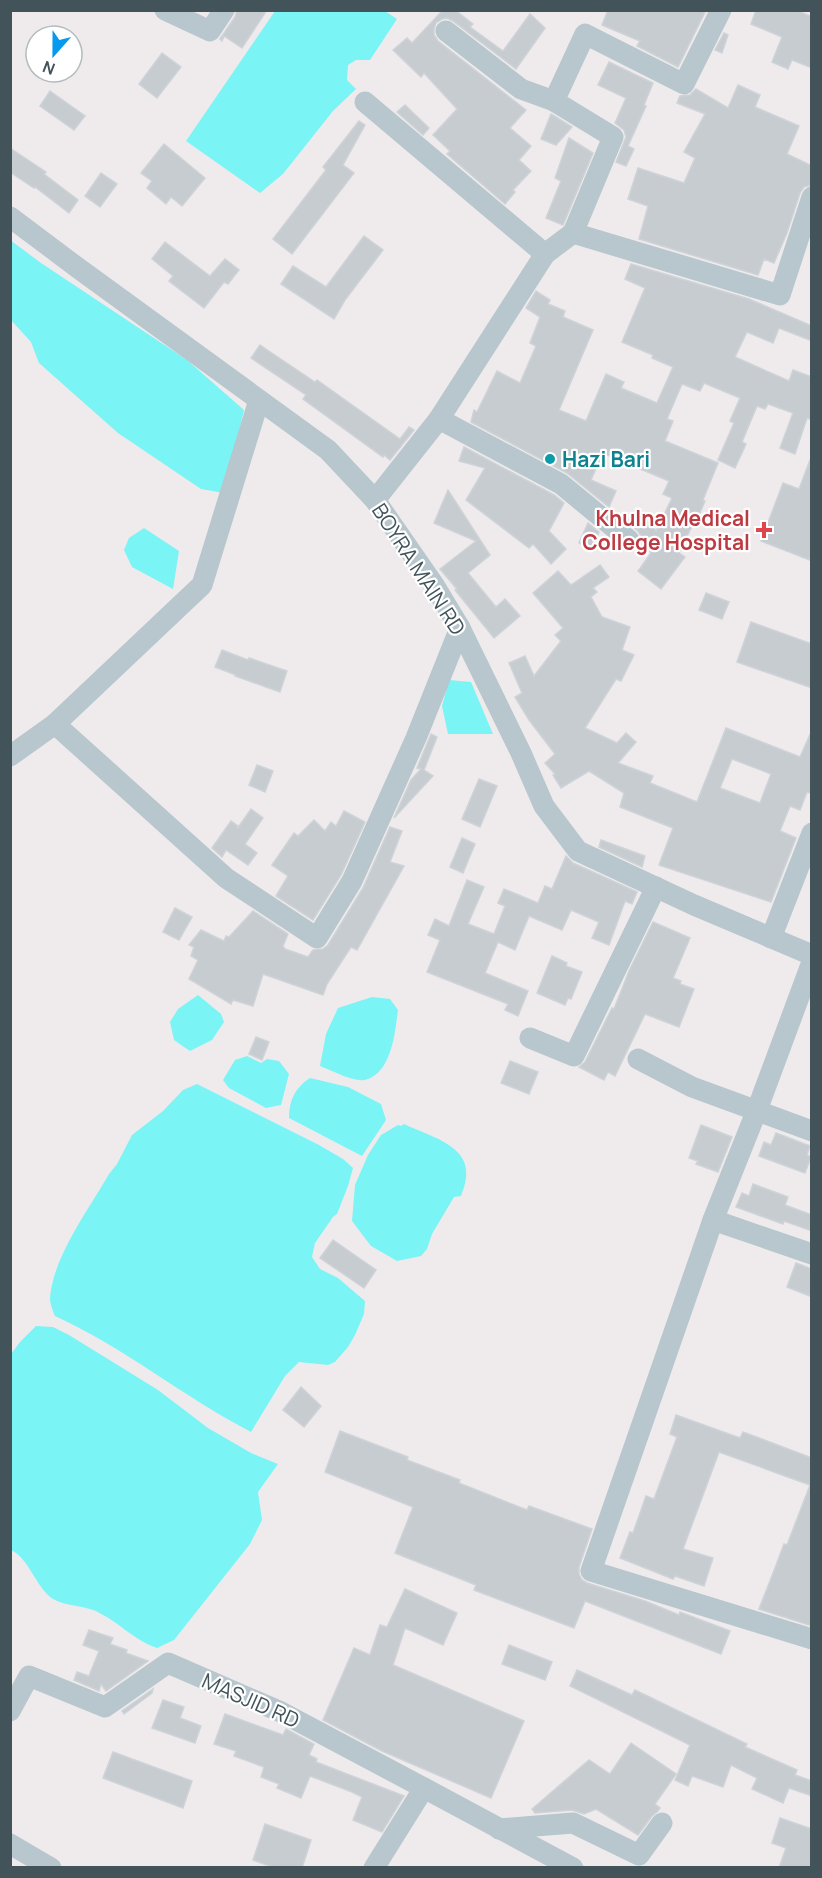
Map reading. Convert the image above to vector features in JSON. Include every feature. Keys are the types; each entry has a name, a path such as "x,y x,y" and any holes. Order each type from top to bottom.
{"street":[{"path":"165,10 210,31 224,10"},
{"path":"554,101 585,34 684,84 721,10"},
{"path":"375,500 439,419 545,254 573,233 613,137 554,101 521,89 446,31"},
{"path":"365,102 545,254"},
{"path":"573,233 780,295 812,197"},
{"name":"BOYRA MAIN RD","path":"10,217 328,450 375,500 434,585 460,628 521,753 544,806 578,851 812,955"},
{"path":"10,756 55,724 202,585 259,400"},
{"path":"439,419 561,484 629,540"},
{"path":"55,724 226,878 318,938 352,881 416,738 460,628"},
{"path":"771,938 812,833"},
{"path":"530,1038 574,1056 656,887"},
{"path":"812,962 713,1220 591,1571 812,1639"},
{"path":"638,1059 692,1087 812,1131"},
{"path":"713,1220 812,1254"},
{"name":"MASJID RD","path":"10,1711 29,1676 105,1707 168,1663 281,1712 424,1788"},
{"path":"374,1868 424,1788 573,1868"},
{"path":"499,1828 573,1823 639,1855 662,1822"},
{"path":"10,1844 51,1868"}],"water":[{"path":"275,11 385,11 397,19 370,60 356,60 348,65 347,80 356,89 333,111 283,174 260,193 186,141"},
{"path":"10,240 187,360 244,410 224,493 201,489 118,433 39,363 31,342 11,320"},
{"path":"144,528 179,551 173,589 132,567 124,550 129,538"},
{"path":"449,680 471,682 493,734 448,734 442,706"},
{"path":"198,995 221,1014 224,1022 212,1040 190,1051 174,1040 170,1022 178,1009"},
{"path":"372,997 390,999 398,1010 390,1051 381,1069 374,1076 360,1080 348,1078 320,1066 326,1034 338,1008"},
{"path":"247,1056 261,1063 267,1059 279,1061 289,1074 281,1105 266,1108 229,1088 223,1080 235,1060"},
{"path":"310,1078 348,1087 381,1104 386,1120 362,1156 289,1118 294,1095"},
{"path":"197,1084 319,1145 343,1159 353,1168 337,1214 315,1243 312,1257 320,1269 338,1278 365,1301 364,1314 348,1347 335,1362 328,1365 299,1362 285,1376 251,1432 130,1357 55,1316 50,1300 53,1282 65,1250 132,1135 163,1111 183,1090"},
{"path":"404,1124 443,1141 453,1148 461,1156 466,1167 466,1180 461,1196 454,1197 432,1234 427,1249 421,1256 397,1261 371,1246 352,1221 355,1185 368,1155 381,1135"},
{"path":"36,1326 53,1327 69,1335 158,1390 208,1428 251,1453 278,1464 258,1492 262,1520 250,1544 174,1640 157,1648 140,1640 101,1614 88,1608 53,1599 42,1588 23,1559 11,1550 11,1354"}],"building":[{"path":"237,10 267,10 242,48 224,36 222,41 220,39 235,17"},
{"path":"443,10 455,10 473,24 470,27 503,51 530,14 545,28 516,69 447,18 436,23 434,29 434,35 438,41 526,110 510,128 531,146 519,160 531,171 513,190 515,192 505,204 447,154 450,151 433,135 457,109 424,73 421,77 393,50 407,38 412,43"},
{"path":"608,10 706,10 678,67 637,46 640,41 602,25"},
{"path":"756,10 796,10 812,17 812,68 792,60 788,69 772,62 782,37 751,24"},
{"path":"724,33 728,35 722,53 715,50"},
{"path":"162,53 181,67 157,98 139,84"},
{"path":"609,62 653,83 644,105 646,106 628,146 634,149 626,166 616,162 626,137 624,130 615,123 626,98 598,85"},
{"path":"738,85 760,95 755,107 799,126 787,154 812,166 812,185 804,187 800,193 774,263 764,259 758,275 639,239 648,206 628,199 638,168 684,183 695,158 684,152 705,114 677,103 680,96 690,95 696,89 728,108"},
{"path":"50,91 85,116 74,130 40,106"},
{"path":"405,105 429,128 423,135 397,112"},
{"path":"551,114 572,127 556,145 541,139"},
{"path":"359,121 365,125 343,165 354,173 292,254 273,239 326,170 323,167"},
{"path":"569,138 593,153 563,225 546,218 561,181 555,178"},
{"path":"164,144 205,178 182,206 171,197 166,204 147,188 152,181 141,173"},
{"path":"10,148 46,172 44,174 78,200 69,213 35,187 10,172"},
{"path":"101,173 117,184 100,207 85,196"},
{"path":"364,236 383,250 345,300 334,319 281,284 293,266 326,287"},
{"path":"165,242 210,276 225,259 239,270 228,284 224,282 204,308 169,281 173,276 152,259"},
{"path":"631,264 749,299 812,326 812,341 779,328 773,343 747,332 735,357 789,381 793,370 812,377 812,420 807,418 795,454 780,448 793,413 768,404 765,409 757,406 742,442 746,444 735,468 718,460 734,423 730,421 740,398 704,383 700,391 682,384 667,419 673,421 665,441 718,463 696,522 679,553 685,557 661,589 638,571 651,553 642,542 638,531 626,521 639,511 656,531 672,498 663,494 669,481 605,454 602,455 591,480 616,491 609,507 567,473 471,422 474,410 477,412 497,371 520,383 536,346 530,343 540,317 526,308 536,291 550,300 548,304 565,311 563,317 593,330 559,410 586,421 606,374 624,382 621,388 657,403 673,367 652,358 653,355 622,342 645,288 625,279"},
{"path":"260,345 315,382 317,380 400,439 409,427 414,430 390,460 384,455 383,457 303,399 306,395 251,358"},
{"path":"464,447 554,495 564,503 549,531 566,549 551,564 533,544 529,548 466,500 485,468 459,461"},
{"path":"810,460 812,460 812,561 761,541 783,483 799,489"},
{"path":"448,490 490,555 468,573 496,607 505,599 520,616 494,638 440,569 476,541 434,523"},
{"path":"588,523 599,532 592,549 579,543"},
{"path":"600,565 609,577 593,588 597,592 591,597 602,617 630,627 622,650 634,655 621,681 616,679 585,728 617,743 626,733 636,742 618,763 653,776 650,783 697,802 726,728 800,757 812,730 812,794 807,792 800,810 790,806 780,831 796,838 771,902 659,865 673,828 620,807 624,793 589,771 561,788 553,775 555,774 545,763 555,754 515,697 522,693 509,663 525,656 534,676 561,641 555,635 563,628 533,593 558,571 571,585","holes":["732,759 771,774 760,803 720,788"]},
{"path":"706,593 729,602 722,619 699,610"},
{"path":"751,622 812,644 812,688 737,662"},
{"path":"222,650 287,671 280,692 215,667"},
{"path":"431,734 437,737 424,770 433,776 394,818 411,780 421,769 417,768"},
{"path":"257,765 273,771 265,792 249,785"},
{"path":"479,779 497,786 480,827 462,819"},
{"path":"251,809 263,818 245,844 257,853 248,865 226,850 222,857 212,848 231,821 238,826 237,829"},
{"path":"344,811 365,822 341,875 313,920 276,896 288,876 272,865 294,833 298,836 314,820 325,831 331,822 336,826"},
{"path":"390,827 402,831 390,862 404,866 357,950 351,947 327,984 323,995 263,974 253,1006 233,1000 231,1004 189,979 198,960 191,956 194,947 189,945 201,930 224,941 226,936 229,937 253,911 288,934 283,946 285,949 308,957 313,950 323,949 328,945 363,888"},
{"path":"462,838 475,844 463,873 450,867"},
{"path":"601,840 645,856 642,867 599,847"},
{"path":"566,856 573,863 637,892 632,904 625,901 609,945 592,938 599,922 571,910 562,930 529,916 515,950 498,942 485,973 528,991 518,1016 505,1010 508,1004 427,972 440,940 428,935 435,919 449,926 467,880 484,887 468,924 494,934 505,906 498,903 504,889 538,903 545,886 552,889"},
{"path":"175,908 192,917 179,940 163,932"},
{"path":"653,922 690,938 673,978 681,981 680,984 694,989 679,1027 645,1014 615,1076 608,1072 604,1080 579,1067 585,1062 612,1008 614,1009 629,971"},
{"path":"552,956 567,963 566,966 582,972 571,999 568,998 565,1005 537,993"},
{"path":"256,1037 269,1042 262,1060 249,1054"},
{"path":"510,1061 538,1072 529,1094 501,1083"},
{"path":"701,1125 732,1137 718,1172 696,1164 698,1161 689,1158"},
{"path":"776,1133 810,1146 807,1155 811,1157 805,1173 759,1156 764,1142 771,1145"},
{"path":"753,1184 788,1197 785,1205 812,1215 812,1231 784,1221 783,1224 736,1207 742,1193 749,1196"},
{"path":"333,1240 376,1270 364,1288 320,1258"},
{"path":"796,1263 812,1269 812,1297 787,1287"},
{"path":"301,1387 321,1406 304,1427 283,1410"},
{"path":"676,1415 740,1438 743,1432 812,1458 812,1626 759,1609 810,1485 719,1452 683,1549 713,1558 704,1586 675,1576 673,1579 620,1558 630,1532 633,1533 646,1496 654,1499 677,1437 670,1434"},
{"path":"340,1431 408,1457 407,1460 460,1480 459,1483 527,1510 529,1506 592,1529 579,1567 582,1580 730,1631 721,1654 585,1601 574,1628 474,1590 476,1585 395,1553 413,1507 325,1472"},
{"path":"405,1589 457,1613 443,1645 405,1628 393,1665 524,1721 491,1798 382,1751 323,1720 354,1648 370,1655 380,1625 387,1627"},
{"path":"89,1630 113,1638 110,1644 148,1661 106,1691 101,1684 99,1691 74,1680 77,1672 89,1676 99,1651 83,1645"},
{"path":"509,1645 552,1662 545,1680 502,1664"},
{"path":"577,1670 632,1695 635,1690 747,1744 745,1747 797,1770 795,1775 812,1781 812,1796 789,1788 783,1803 752,1789 757,1778 731,1765 723,1787 692,1776 688,1786 675,1780 690,1745 570,1686"},
{"path":"153,1689 152,1693 124,1714 122,1711"},
{"path":"163,1700 184,1707 180,1718 201,1726 195,1743 152,1728"},
{"path":"225,1714 283,1735 286,1729 314,1744 309,1755 317,1759 316,1762 404,1796 382,1832 353,1820 362,1797 352,1792 310,1776 301,1798 277,1788 279,1784 261,1777 264,1767 234,1756 236,1751 214,1744"},
{"path":"631,1743 676,1774 655,1804 660,1808 638,1835 596,1809 584,1814 572,1810 535,1813 532,1809 589,1760 610,1774"},
{"path":"113,1752 192,1781 183,1808 103,1778"},
{"path":"780,1818 812,1829 812,1868 779,1868 786,1848 772,1843"},
{"path":"265,1824 311,1840 302,1868 275,1868 253,1860"}],"place":[{"name":"Hazi Bari","path":"550,459"},
{"name":"Khulna Medical College Hospital","path":"764,530"}]}
